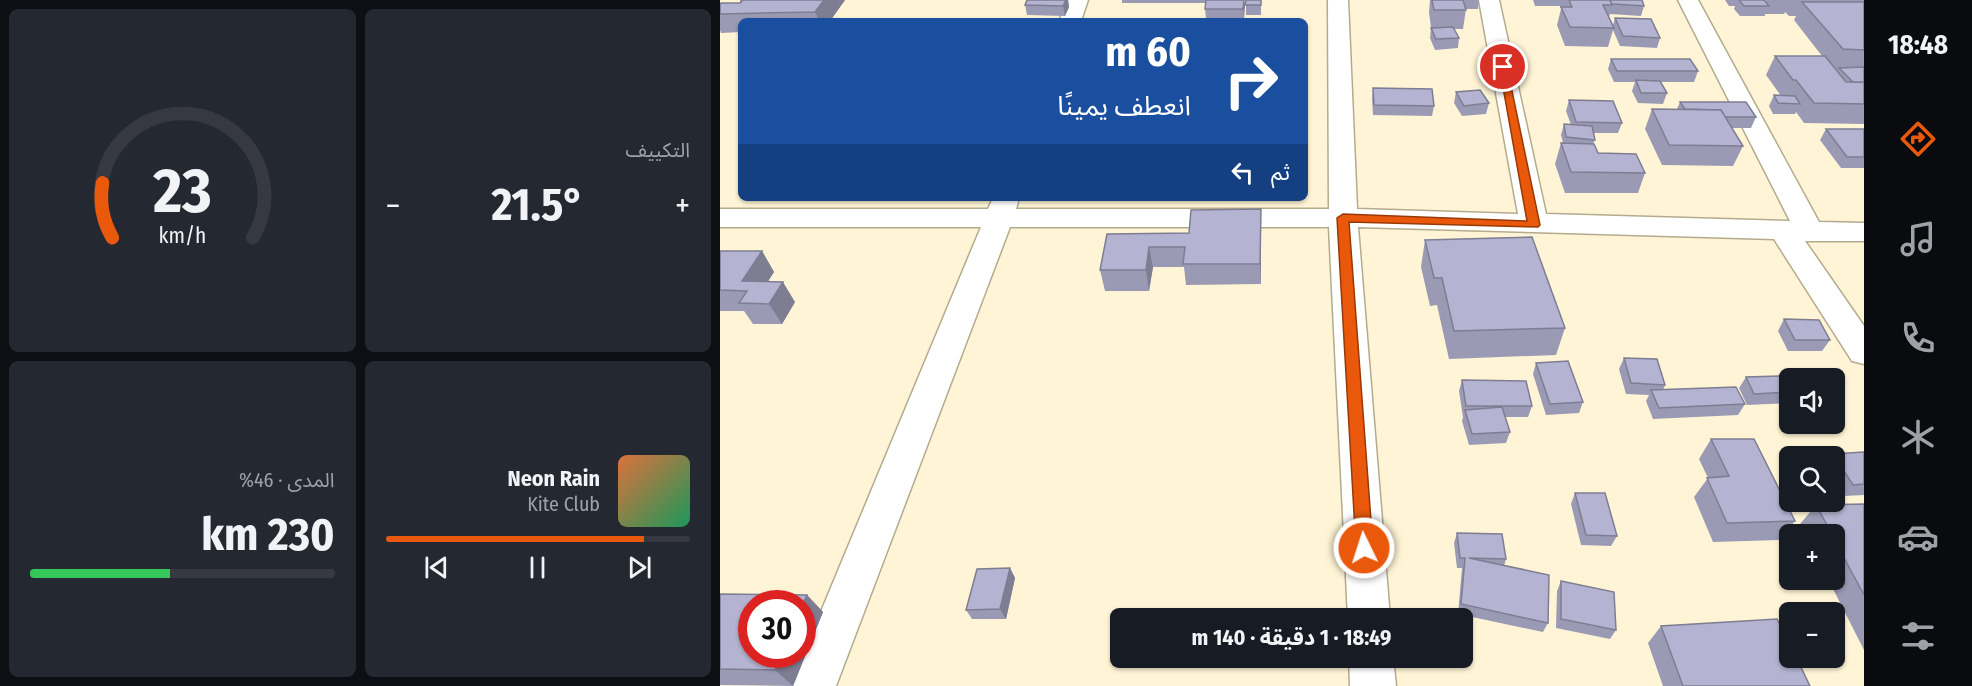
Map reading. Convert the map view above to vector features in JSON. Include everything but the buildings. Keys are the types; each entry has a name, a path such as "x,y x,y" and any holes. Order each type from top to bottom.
{"street":[{"path":"1071,18 1077,0"},
{"path":"1338,0 1343,218 1368,608"},
{"path":"1489,0 1534,225"},
{"path":"1688,0 1798,232 1864,352"},
{"path":"813,686 1003,208"},
{"path":"720,218 1003,208 1534,225 1864,232"},
{"path":"1372,668 1373,686"}],"route":[{"path":"1364,548 1343,218 1534,225 1503,67"}]}
